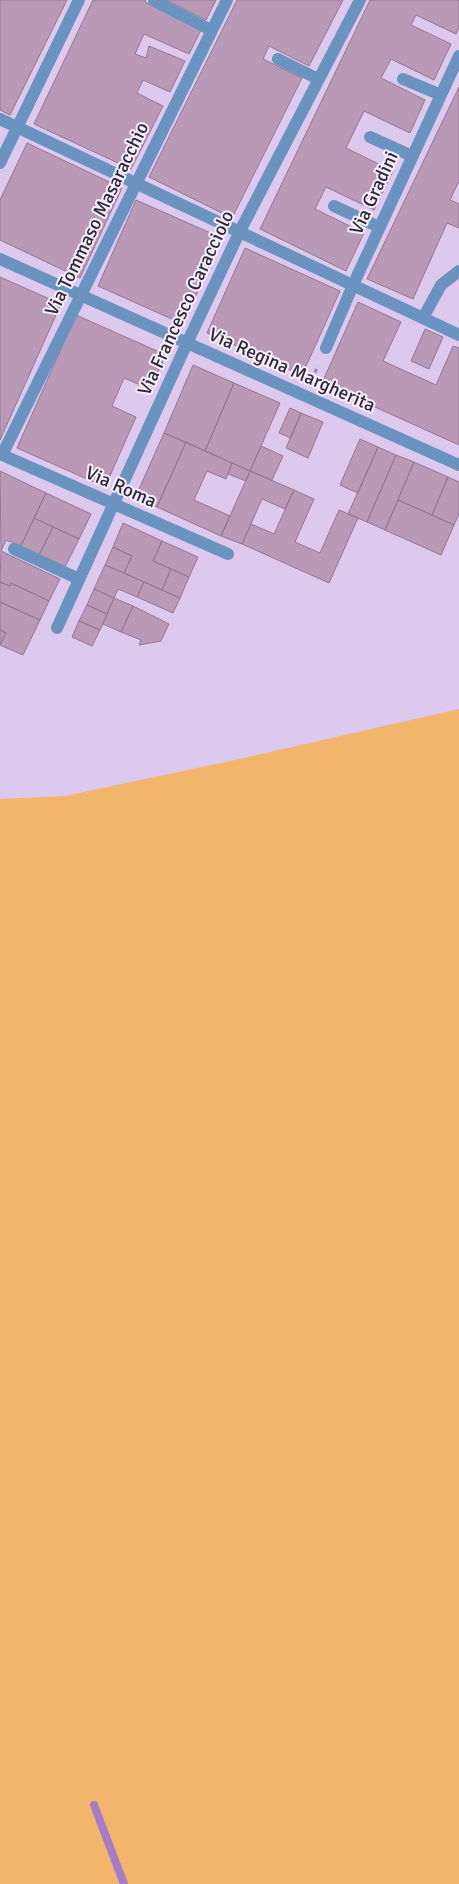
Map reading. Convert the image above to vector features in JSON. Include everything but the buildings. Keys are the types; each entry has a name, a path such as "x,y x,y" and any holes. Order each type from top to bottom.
{"street":[{"path":"0,163 80,0"},
{"name":"Via Tommaso Masaracchio","path":"1,455 226,0"},
{"name":"Via Francesco Caracciolo","path":"57,628 240,231 360,0"},
{"path":"154,1 212,30"},
{"name":"Via Gradini","path":"326,348 379,227 459,56"},
{"path":"278,59 318,80"},
{"path":"403,79 441,95"},
{"path":"0,119 459,335"},
{"path":"370,136 412,156"},
{"path":"334,206 379,227"},
{"name":"Via Regina Margherita","path":"0,259 459,465"},
{"path":"424,318 441,285 459,271"},
{"name":"Via Roma","path":"1,455 228,554"},
{"path":"14,549 79,579"}],"path":[{"path":"305,396 326,348"}],"shaded area":[{"path":"459,709 459,1884 0,1884 0,799 65,796 235,760"}],"waterway":[{"path":"94,1805 124,1884"}]}
